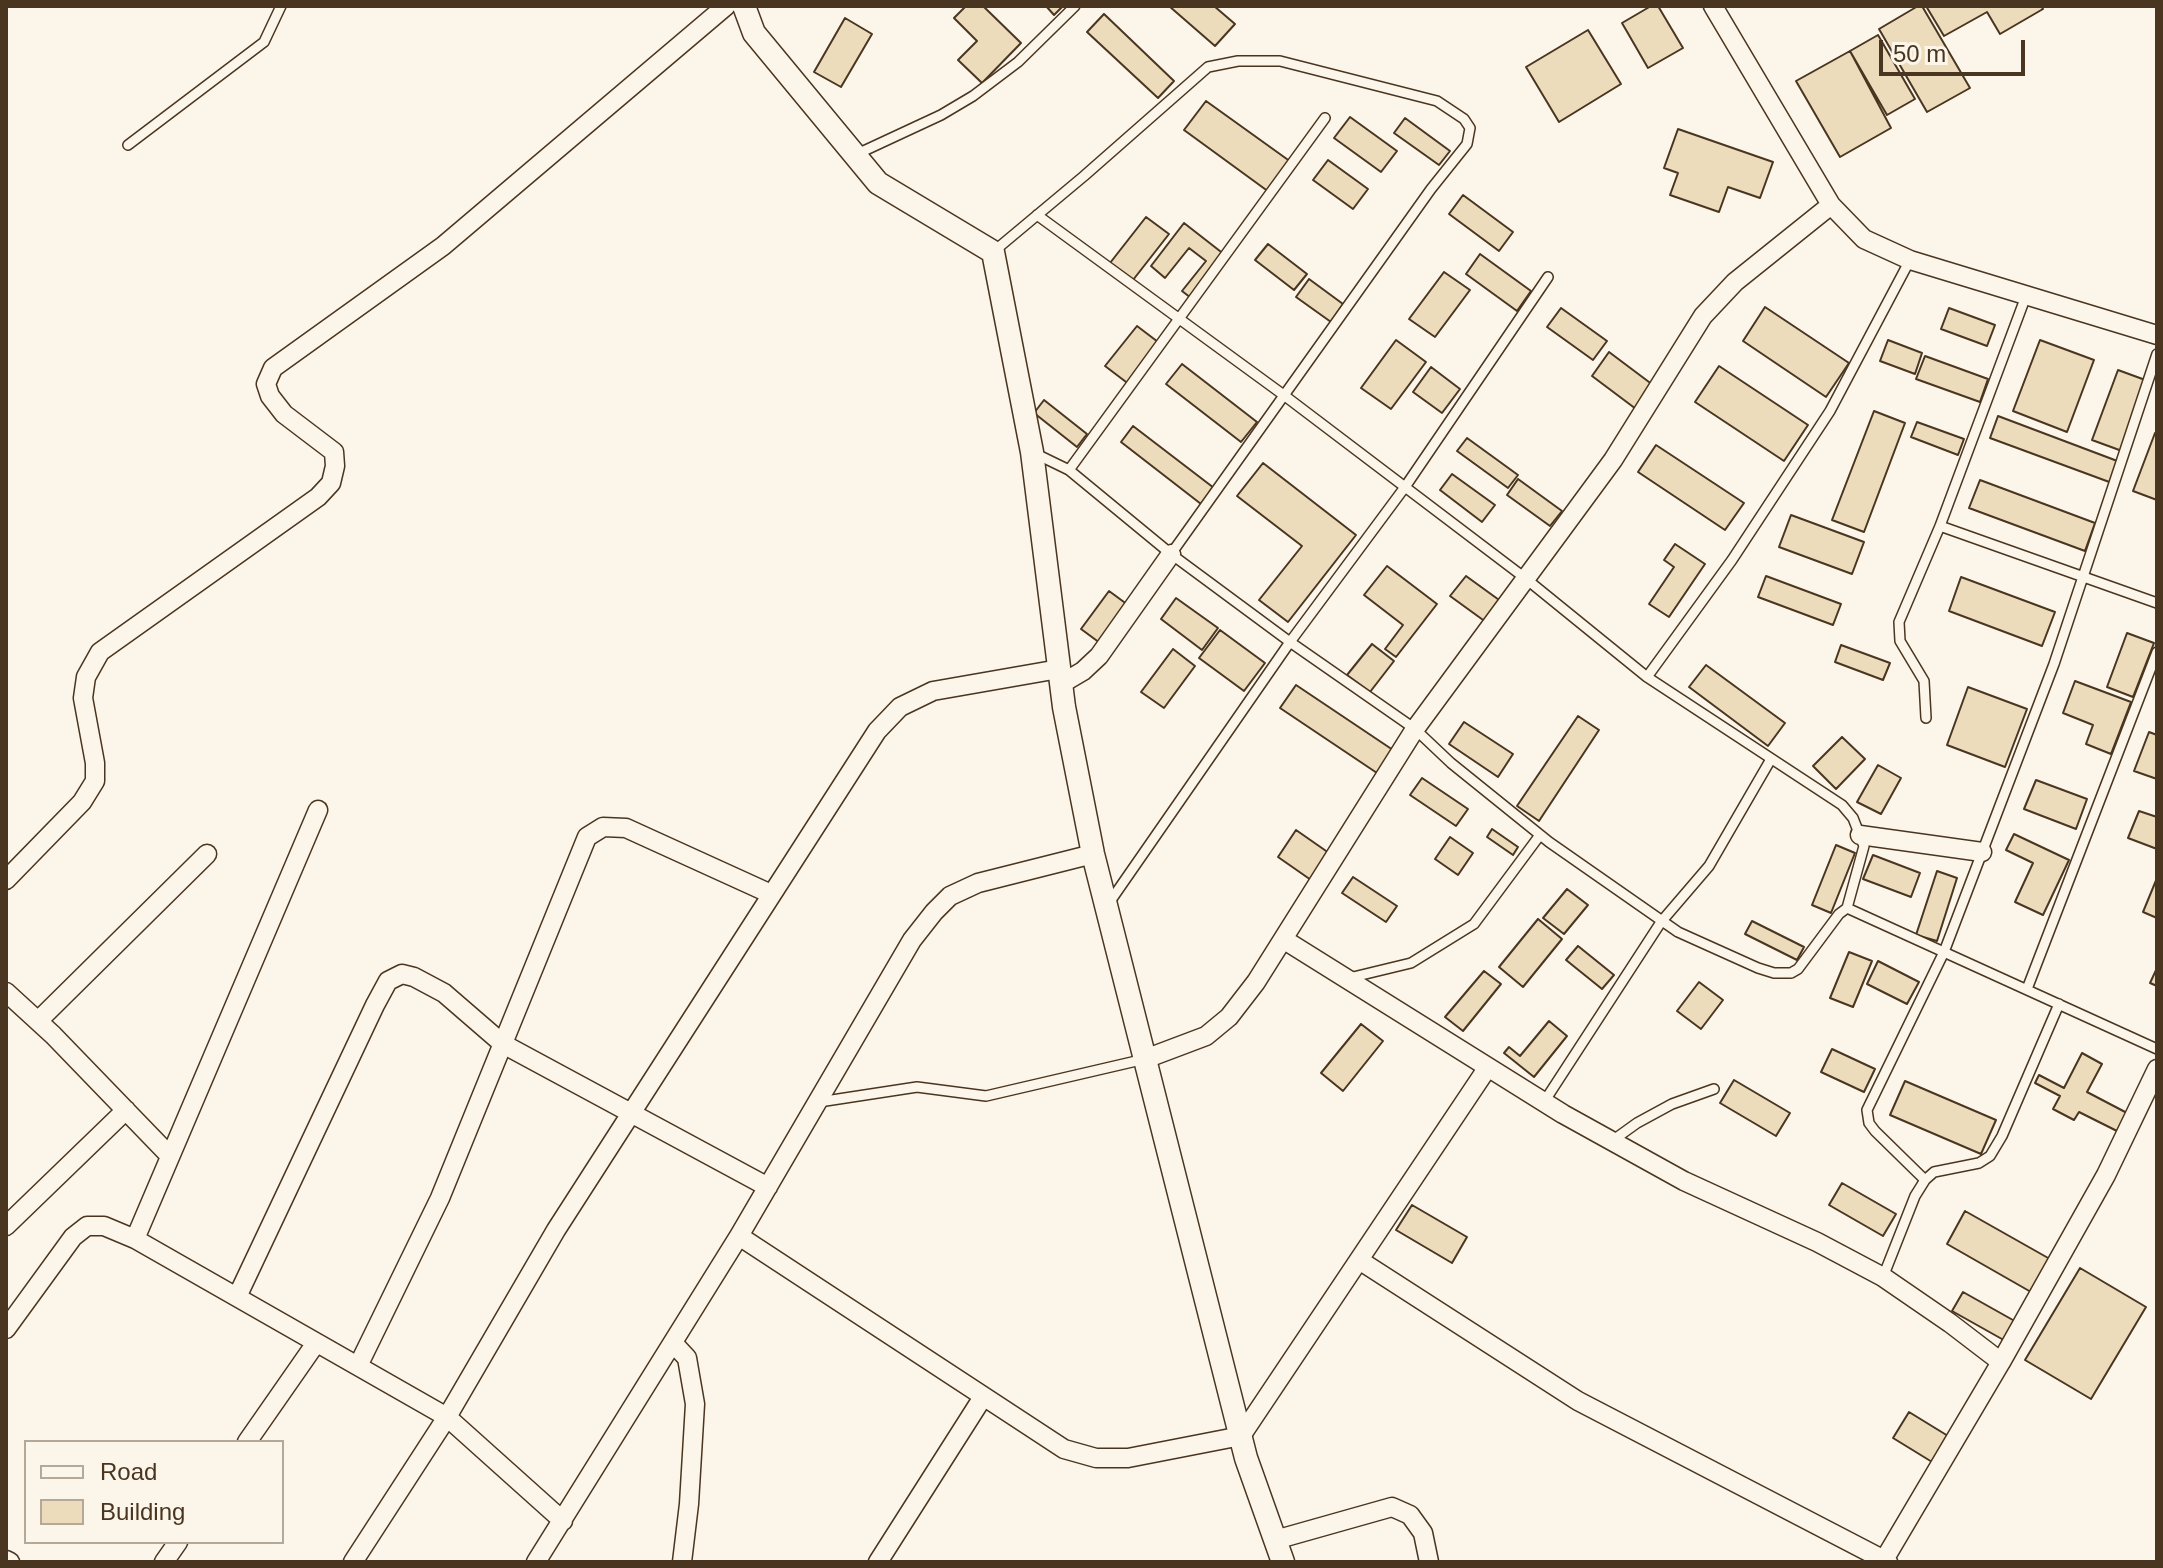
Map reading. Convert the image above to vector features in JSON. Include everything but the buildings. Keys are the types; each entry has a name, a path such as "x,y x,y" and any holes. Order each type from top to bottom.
{"street":[{"path":"6,880 82,802 95,781 95,763 83,698 86,677 100,652 318,497 331,483 334,452 284,414 270,396 266,384 273,368 443,246 726,6"},
{"path":"744,6 754,33 878,183 993,252 1032,452 1060,676 1093,854 1241,1436 1283,1562"},
{"path":"1713,6 1831,205 1864,239 1910,260 2157,335"},
{"path":"1145,1059 1206,1036 1229,1017 1256,982 1415,729 1613,460 1703,316 1735,282 1831,205"},
{"path":"353,1562 447,1417 556,1230 877,731 900,707 933,691 1083,671 1099,656 1171,554"},
{"path":"135,1239 318,810"},
{"path":"358,1366 440,1198 587,837 603,827 626,828 771,894"},
{"path":"1860,835 1982,852"},
{"path":"38,1021 207,854"},
{"path":"536,1562 739,1236 912,940 934,912 950,896 978,883 1093,854"},
{"path":"1283,939 1612,1141 1684,1181 1817,1242 1883,1277 2001,1362"},
{"path":"237,1297 388,981 402,974 444,993 503,1044 768,1187"},
{"path":"6,992 169,1155"},
{"path":"739,1236 1064,1449 1096,1458 1128,1458 1241,1436 1488,1067"},
{"path":"1359,1260 1578,1401 1886,1561 2106,1175 2157,1069"},
{"path":"6,1226 126,1110"},
{"path":"6,1329 73,1237 87,1226 104,1226 135,1239 447,1417 563,1521"},
{"path":"248,1440 316,1343"},
{"path":"673,1343 687,1358 695,1404 682,1562"},
{"path":"878,1562 983,1397"},
{"path":"1275,1540 1392,1507 1410,1515 1423,1533 1429,1562"},
{"path":"164,1562 177,1544"}],"lane":[{"path":"128,145 264,42 281,6"},
{"path":"855,155 941,115 973,96 1018,62 1075,6"},
{"path":"993,252 1208,67 1238,61 1280,61 1437,101 1464,119 1470,128 1467,144 1431,189 1171,554"},
{"path":"1069,470 1325,118"},
{"path":"1032,452 1069,470 1171,554 1415,729 1451,763 1540,835 1661,922 1758,968 1774,973 1791,973 1798,969 1839,914 1847,908 1864,846 1853,818 1842,805 1647,677 1525,578 1285,396 1037,215"},
{"path":"1647,677 1732,560 1830,411 1910,260"},
{"path":"1106,906 1290,642 1405,487 1548,277"},
{"path":"1926,718 1924,681 1900,641 1899,622 1940,526 2026,296"},
{"path":"1925,1180 1875,1131 1869,1123 1867,1110 1944,952 2054,664 2157,354"},
{"path":"1940,526 2157,603"},
{"path":"2027,989 2157,652"},
{"path":"1544,1102 1661,922 1709,866 1771,759"},
{"path":"1347,979 1411,963 1474,924 1540,835"},
{"path":"1847,908 2157,1049"},
{"path":"1883,1277 1915,1196 1925,1180 1934,1172 1979,1163 1990,1156 2002,1136 2059,1004"},
{"path":"818,1102 917,1087 986,1096 1145,1059"},
{"path":"1612,1141 1672,1104 1714,1089"}]}
